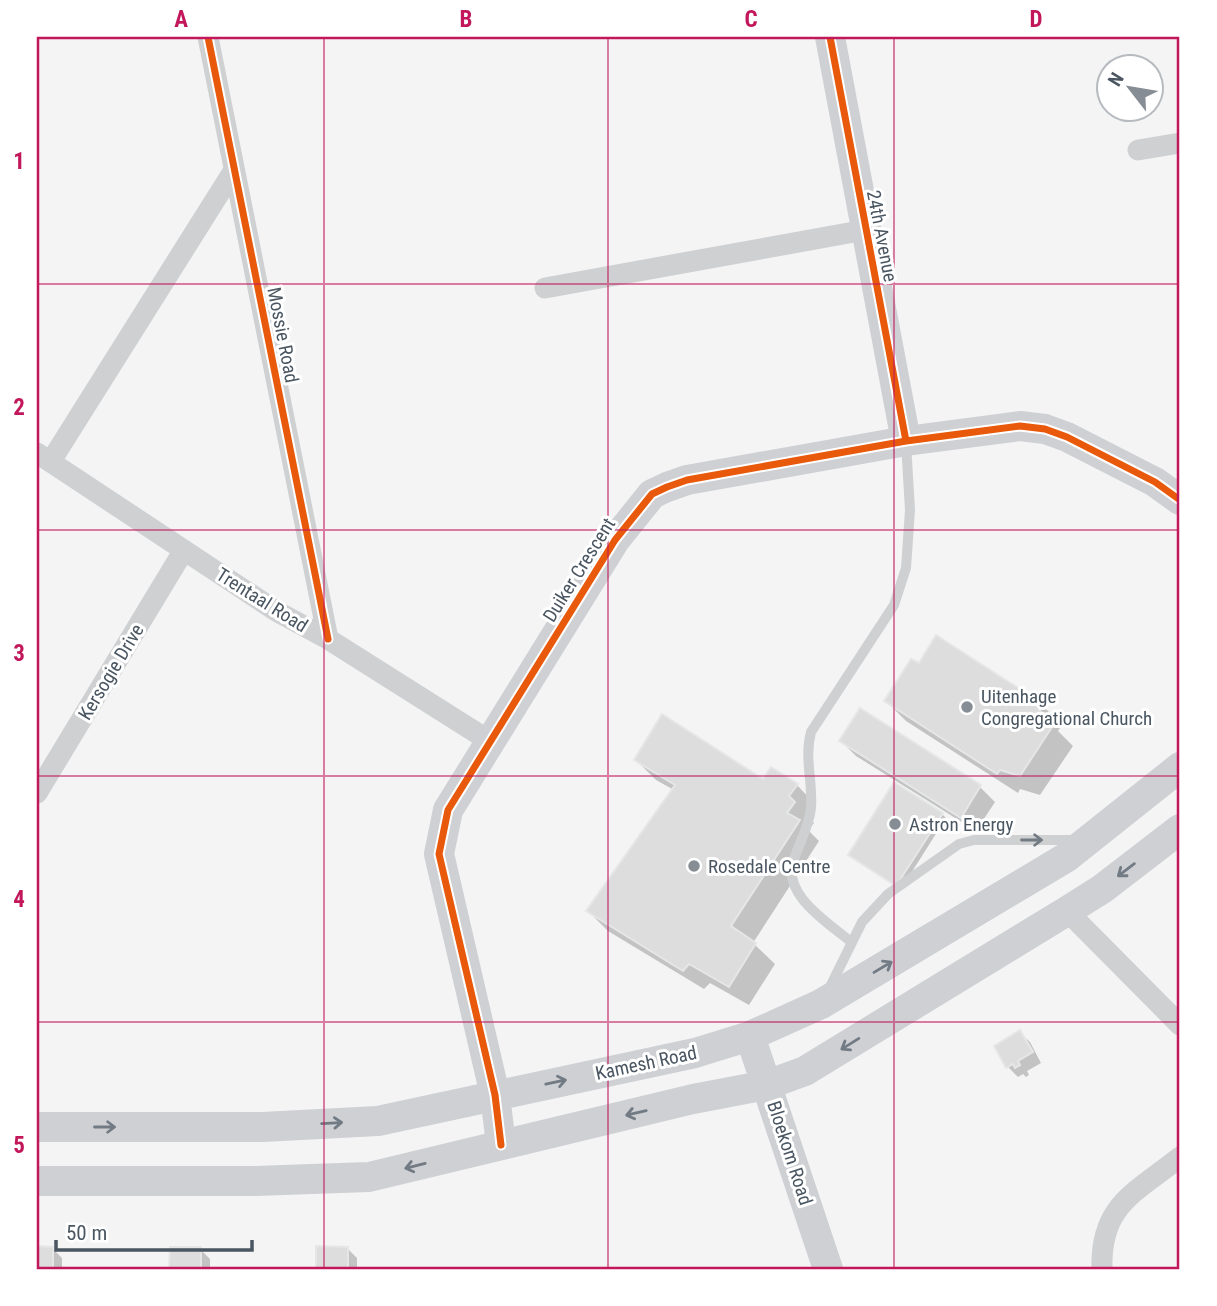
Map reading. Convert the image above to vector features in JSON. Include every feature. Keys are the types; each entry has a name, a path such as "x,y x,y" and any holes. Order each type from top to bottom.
{"main road":[{"name":"24th Avenue","path":"830,37 864,230 906,440"},
{"name":"Duiker Crescent","path":"501,1145 495,1095 439,855 448,810 615,540 652,494 687,480 906,440 1020,426 1045,429 1067,437 1155,482 1180,499"},
{"name":"Kamesh Road","path":"37,1127 262,1127 378,1121 695,1053 750,1036 821,1004 1067,857 1180,767"},
{"path":"37,1181 242,1181 369,1177 693,1099 767,1085 805,1071 1067,911 1180,829"},
{"name":"Bloekom Road","path":"750,1036 828,1269"}],"street":[{"name":"Mossie Road","path":"208,37 327,639"},
{"path":"1138,150 1180,143"},
{"path":"44,457 234,170"},
{"name":"24th Avenue","path":"545,288 864,230"},
{"name":"Trentaal Road","path":"44,457 276,611 327,639 491,742"},
{"name":"Kersogie Drive","path":"37,793 44,767 184,550"},
{"path":"1067,911 1180,1025"},
{"path":"1102,1269 1102,1243 1107,1224 1120,1204 1180,1157"}],"lane":[{"path":"851,942 799,897 791,878 792,862 808,824 811,789 807,748 811,732 894,605 906,568 910,510 906,440"},
{"path":"821,1004 862,922 888,894 959,844 974,840 1090,840"}],"building":[{"name":"Uitenhage Congregational Church","path":"936,635 1043,704 1039,710 1054,724 1020,776 1000,770 997,774 884,701 911,659 919,663"},
{"path":"860,708 981,785 961,818 839,741"},
{"name":"Rosedale Centre","path":"662,714 763,779 771,767 798,784 789,796 795,802 787,813 800,820 731,926 756,943 729,987 689,964 683,971 586,911 675,785 634,760"},
{"path":"894,782 943,813 896,886 848,855"},
{"path":"1020,1030 1033,1052 1018,1061 1020,1065 1015,1068 1013,1064 1006,1068 994,1046"},
{"path":"37,1246 53,1247 53,1269 37,1269"},
{"path":"316,1246 348,1247 348,1269 316,1269"},
{"path":"170,1247 201,1247 201,1269 169,1269"}],"cycle path":[{"path":"208,37 328,639"},
{"path":"830,37 906,441"},
{"path":"501,1145 495,1095 439,854 448,810 615,540 652,494 687,480 906,441 1020,426 1045,429 1067,437 1155,482 1180,500"}],"place":[{"name":"Uitenhage Congregational Church","path":"967,707"},
{"name":"Astron Energy","path":"895,824"},
{"name":"Rosedale Centre","path":"694,866"}]}
